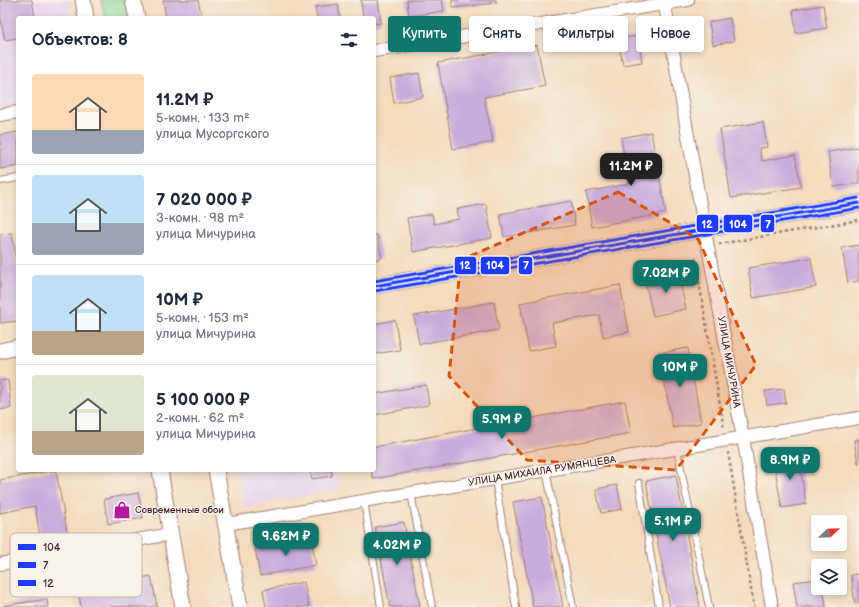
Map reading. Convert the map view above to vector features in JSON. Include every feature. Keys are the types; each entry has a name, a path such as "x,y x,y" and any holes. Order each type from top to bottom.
{"street":[{"path":"83,0 86,16"},
{"path":"133,0 137,16"},
{"path":"376,51 664,2 688,0"},
{"name":"УЛИЦА МИЧУРИНА","path":"664,2 772,607"},
{"path":"0,115 16,112"},
{"path":"376,286 859,203"},
{"path":"0,351 16,348"},
{"name":"УЛИЦА МИХАИЛА РУМЯНЦЕВА","path":"226,524 859,418"},
{"path":"160,472 183,607"},
{"path":"216,472 240,607"},
{"path":"142,539 171,534"},
{"path":"0,564 10,562"}],"lane":[{"path":"0,181 16,178"},
{"path":"677,448 709,607"},
{"path":"546,470 573,607"},
{"path":"495,479 516,607"},
{"path":"639,483 659,607"},
{"path":"411,493 432,607"},
{"path":"364,501 381,607"}],"highlighted area":[{"path":"618,192 698,239 756,365 676,470 527,460 449,376 461,260"}],"shaded area":[{"path":"0,0 69,0 72,16 16,16 16,104 0,108"},
{"path":"237,472 335,472 339,490 244,507"}],"green space":[{"path":"101,0 125,0 129,16 105,16"}],"building":[{"path":"0,0 32,0 35,16 16,16 16,38 5,40 0,15"},
{"path":"163,0 198,0 202,16 166,16"},
{"path":"361,0 378,0 381,23 376,24 376,16 363,16"},
{"path":"407,0 442,0 444,11 409,16"},
{"path":"452,0 496,0 496,3 453,8"},
{"path":"338,4 340,16 317,16 315,7"},
{"path":"823,5 827,28 796,33 793,10"},
{"path":"730,18 734,41 713,45 709,22"},
{"path":"636,36 636,52 640,52 642,62 623,65 620,52 628,52 628,38"},
{"path":"535,45 537,45 545,86 484,97 493,142 453,149 438,63 498,52 535,52"},
{"path":"419,73 423,97 394,103 390,78"},
{"path":"763,122 767,147 759,148 762,161 795,155 801,187 731,198 720,129"},
{"path":"16,132 16,166 0,169 0,135"},
{"path":"651,132 666,213 592,227 586,192 629,184 621,138"},
{"path":"859,147 859,183 833,187 828,152"},
{"path":"571,201 575,225 504,237 500,214"},
{"path":"486,204 492,238 413,252 407,218 432,214 434,224 459,219 457,209"},
{"path":"12,233 16,259 16,321 0,323 0,234"},
{"path":"376,235 377,235 382,258 376,260"},
{"path":"859,245 859,281 848,283 842,248"},
{"path":"811,258 816,287 753,298 748,268"},
{"path":"678,273 686,309 653,316 645,280"},
{"path":"620,285 629,332 603,337 599,315 552,323 556,346 529,351 520,303"},
{"path":"494,302 499,330 419,344 414,316"},
{"path":"395,320 400,350 376,354 376,324"},
{"path":"688,348 701,423 673,428 659,353"},
{"path":"8,380 11,408 0,410 0,381"},
{"path":"426,385 429,405 376,415 376,394"},
{"path":"784,389 786,403 767,405 765,391"},
{"path":"625,401 631,433 373,479 371,472 376,472 376,447"},
{"path":"854,440 859,440 859,463 858,463"},
{"path":"798,454 806,504 782,508 773,458"},
{"path":"45,472 56,472 67,532 39,533 35,506 0,513 0,480"},
{"path":"310,472 331,472 332,476 312,479"},
{"path":"676,475 700,607 670,607 646,481"},
{"path":"617,485 622,509 601,513 596,489"},
{"path":"138,493 143,518 108,524 104,499"},
{"path":"542,497 563,607 533,607 513,502"},
{"path":"404,522 420,607 390,607 375,527"},
{"path":"311,538 316,565 260,576 255,549"},
{"path":"859,574 859,603 855,604 851,575"},
{"path":"151,576 157,606 81,607 79,597 142,597 142,578"},
{"path":"811,580 811,595 824,595 826,607 797,607 793,582"},
{"path":"304,582 309,607 266,607 263,590"},
{"path":"47,599 48,607 3,607 3,606"}],"transit line":[{"name":"12","path":"376,281 858,198"},
{"name":"104","path":"376,286 859,203"},
{"name":"7","path":"376,291 859,208"}],"place":[{"name":"Современные обои","path":"122,510"}]}
